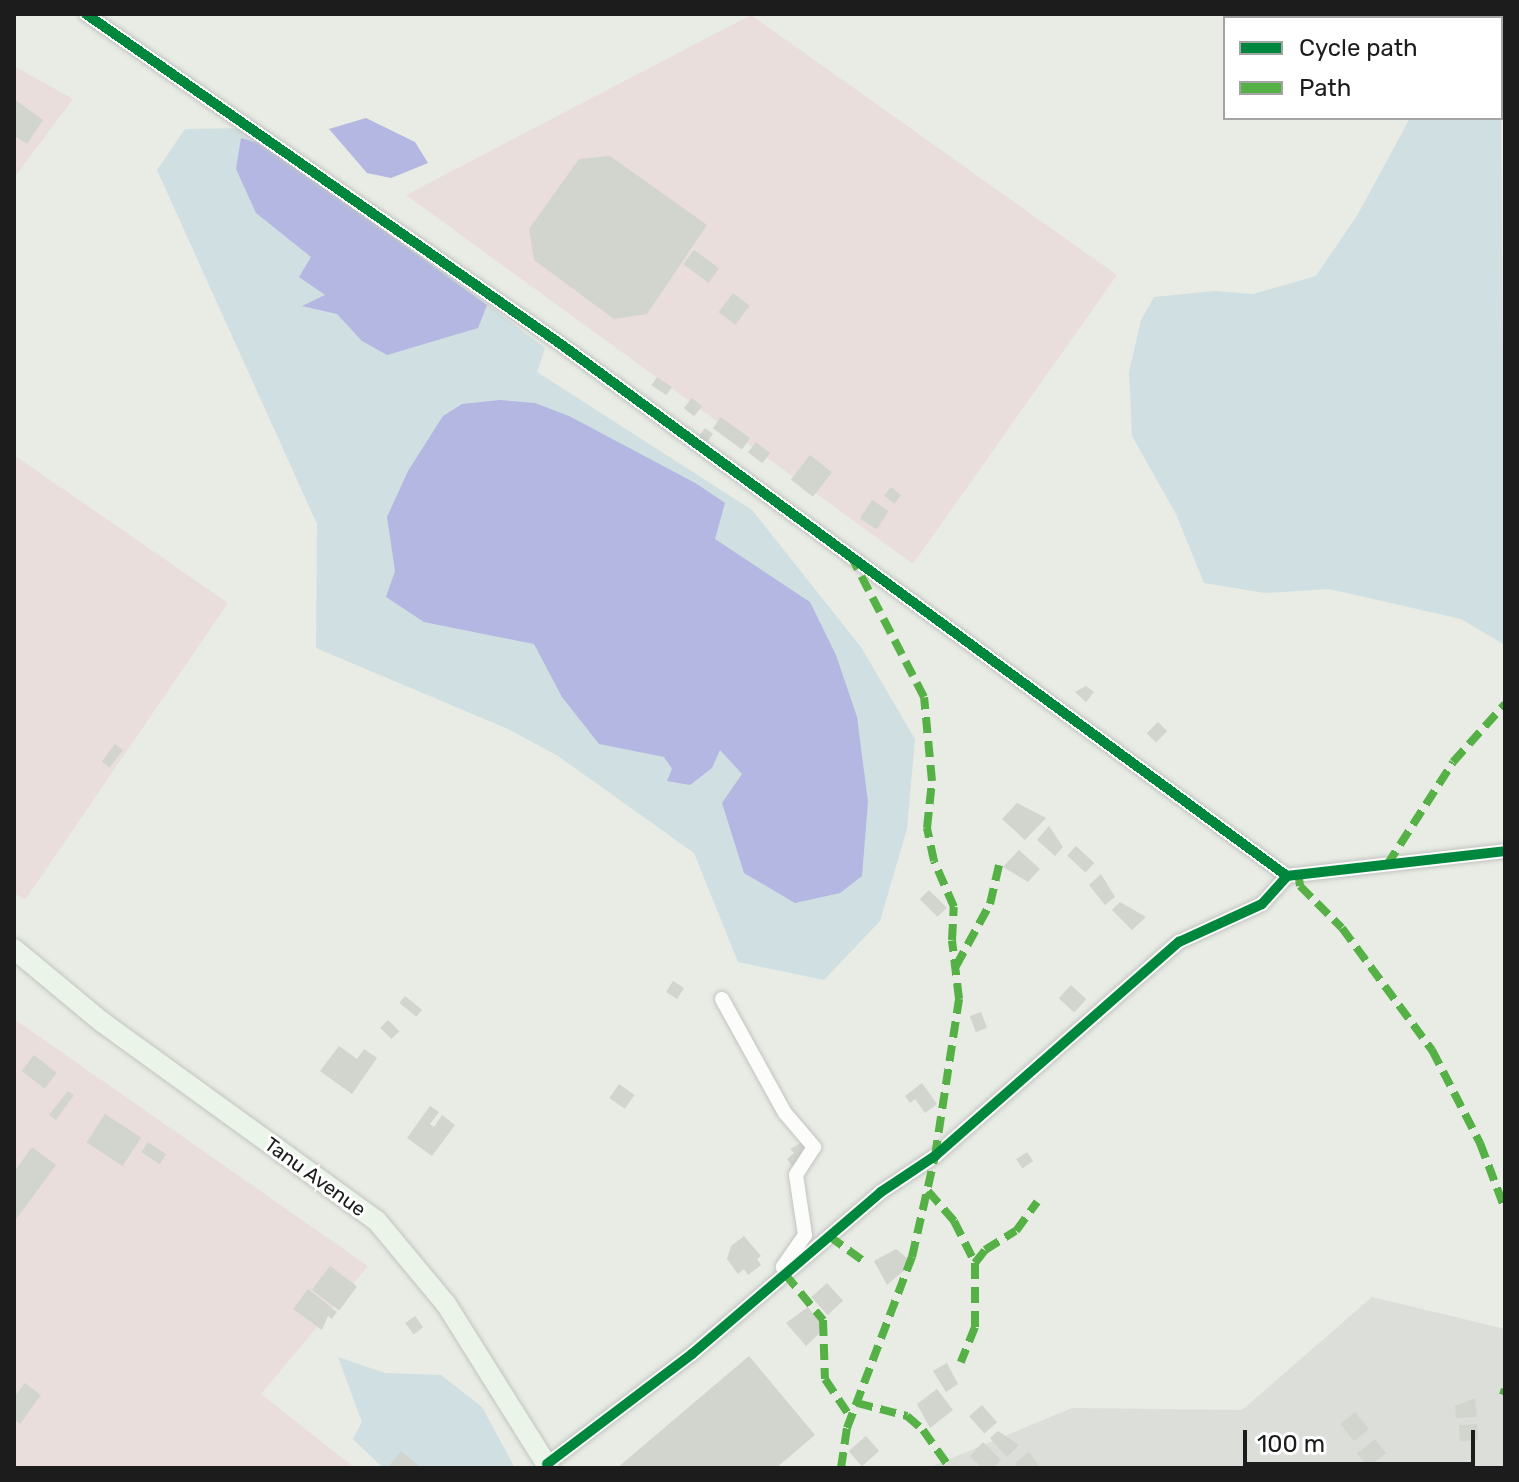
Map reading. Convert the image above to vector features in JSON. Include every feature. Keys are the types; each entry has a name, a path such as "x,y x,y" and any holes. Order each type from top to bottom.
{"street":[{"path":"86,14 562,345 1287,876"},
{"path":"548,1466 680,1363 881,1192 935,1156 1179,942 1262,904 1287,876 1505,851"},
{"name":"Tanu Avenue","path":"16,955 102,1022 377,1221 446,1304 548,1466"},
{"path":"722,999 785,1113 814,1147 796,1175 805,1235 776,1282"}],"shaded area":[{"path":"751,15 1117,275 913,564 406,195"},
{"path":"14,66 73,99 14,178"},
{"path":"1409,120 1501,120 1505,645 1461,619 1329,589 1265,593 1204,583 1176,514 1132,436 1129,372 1141,320 1154,297 1214,291 1253,294 1316,276 1358,214"},
{"path":"255,128 545,348 537,372 752,510 861,647 915,739 907,829 880,921 824,980 738,962 694,853 558,756 508,729 316,648 317,524 157,170 185,129"},
{"path":"14,455 228,603 25,900 14,893"},
{"path":"14,1019 368,1266 261,1394 355,1468 14,1468"},
{"path":"1372,1297 1505,1329 1505,1468 928,1468 1072,1408 1242,1410"},
{"path":"338,1357 385,1373 441,1375 482,1407 515,1468 383,1468 353,1439 362,1422"}],"water":[{"path":"366,118 415,142 428,163 391,178 367,173 329,129"},
{"path":"241,138 265,145 487,305 478,328 387,355 362,341 337,314 302,306 325,295 299,277 311,257 256,213 236,169"},
{"path":"500,400 535,403 569,416 697,484 725,503 715,539 810,602 836,655 857,717 868,802 862,876 840,893 795,903 744,873 722,803 742,774 720,750 712,768 690,785 667,781 672,769 664,757 599,744 562,697 534,644 424,622 386,597 395,571 387,517 408,471 443,416 462,404"}],"building":[{"path":"14,99 43,120 27,144 14,135"},
{"path":"610,156 707,225 647,314 614,319 534,260 529,229 579,159"},
{"path":"694,250 719,268 708,283 683,265"},
{"path":"733,293 750,306 735,325 719,312"},
{"path":"657,377 672,387 666,395 651,385"},
{"path":"692,398 702,406 694,416 684,408"},
{"path":"721,417 750,438 742,449 713,428"},
{"path":"705,428 713,434 705,444 697,438"},
{"path":"756,442 770,453 762,463 748,452"},
{"path":"810,455 832,472 813,497 791,479"},
{"path":"891,487 901,495 894,504 884,496"},
{"path":"872,500 889,511 877,529 860,518"},
{"path":"1086,686 1094,692 1086,702 1075,692"},
{"path":"1158,722 1167,731 1156,743 1147,733"},
{"path":"115,744 123,750 110,768 102,762"},
{"path":"1017,803 1046,818 1025,840 1002,819"},
{"path":"1049,826 1063,847 1055,856 1037,840"},
{"path":"1076,846 1094,863 1085,873 1067,856"},
{"path":"1019,850 1040,869 1028,882 1003,867"},
{"path":"1101,874 1115,897 1105,905 1089,885"},
{"path":"929,890 947,908 937,917 920,899"},
{"path":"1120,902 1146,917 1132,930 1112,910"},
{"path":"673,981 684,988 677,999 666,992"},
{"path":"1071,985 1086,999 1074,1012 1059,998"},
{"path":"405,996 422,1010 416,1017 399,1003"},
{"path":"981,1012 987,1028 976,1032 970,1016"},
{"path":"388,1020 399,1031 392,1039 380,1028"},
{"path":"339,1046 357,1059 364,1049 377,1058 352,1094 320,1071"},
{"path":"34,1055 57,1073 45,1089 22,1071"},
{"path":"922,1083 937,1104 925,1113 915,1099 910,1103 905,1096"},
{"path":"619,1084 635,1095 625,1109 609,1098"},
{"path":"68,1091 74,1095 56,1120 49,1115"},
{"path":"430,1106 439,1112 430,1124 434,1127 442,1115 455,1125 432,1156 407,1138"},
{"path":"105,1114 141,1137 123,1166 86,1143"},
{"path":"809,1139 816,1146 793,1167 787,1159 794,1153 790,1149"},
{"path":"148,1142 166,1154 160,1164 141,1152"},
{"path":"32,1147 56,1165 14,1222 14,1172"},
{"path":"1027,1152 1033,1161 1022,1168 1016,1159"},
{"path":"744,1236 761,1256 757,1259 761,1265 748,1275 744,1269 738,1274 727,1259 731,1246"},
{"path":"896,1249 913,1263 887,1285 874,1261"},
{"path":"330,1266 357,1286 339,1310 312,1290"},
{"path":"827,1283 843,1301 827,1315 811,1297"},
{"path":"308,1289 337,1312 332,1319 328,1316 322,1330 293,1309"},
{"path":"808,1307 824,1329 806,1346 786,1323"},
{"path":"415,1316 423,1327 414,1334 405,1323"},
{"path":"749,1356 815,1435 776,1468 617,1468"},
{"path":"947,1363 958,1384 946,1392 933,1371"},
{"path":"25,1383 41,1395 20,1424 14,1419 14,1397"},
{"path":"937,1389 953,1410 930,1428 917,1404"},
{"path":"1475,1398 1477,1417 1456,1418 1455,1406"},
{"path":"982,1405 997,1422 984,1434 969,1416"},
{"path":"1355,1412 1369,1429 1354,1441 1340,1424"},
{"path":"1477,1424 1478,1440 1460,1441 1459,1425"},
{"path":"998,1431 1019,1445 1007,1457 990,1438"},
{"path":"866,1436 879,1451 862,1466 849,1451"},
{"path":"1375,1439 1386,1453 1368,1467 1357,1453"},
{"path":"983,1442 1001,1460 993,1468 982,1468 970,1456"},
{"path":"401,1451 421,1468 387,1468"},
{"path":"1029,1452 1041,1468 1018,1468 1015,1463"}],"marked path":[{"path":"841,1468 847,1428 912,1257 935,1156 959,999 952,940 954,907 934,861 927,828 932,781 924,697 853,560"},
{"path":"1387,865 1453,762 1505,704"},
{"path":"956,966 990,904 999,865"},
{"path":"1299,878 1300,886 1342,928 1432,1050 1480,1143 1505,1209"},
{"path":"928,1191 954,1221 975,1263 975,1327 961,1362"},
{"path":"975,1263 985,1250 1016,1231 1037,1202"},
{"path":"829,1236 866,1263"},
{"path":"785,1274 823,1320 825,1379 851,1418"},
{"path":"1503,1395 1505,1389"},
{"path":"857,1403 907,1416 923,1430 950,1468"}],"cycle path":[{"path":"86,14 562,345 1287,876 1505,851"},
{"path":"547,1464 692,1354 881,1192 935,1156 1179,942 1262,904 1287,876"}]}
